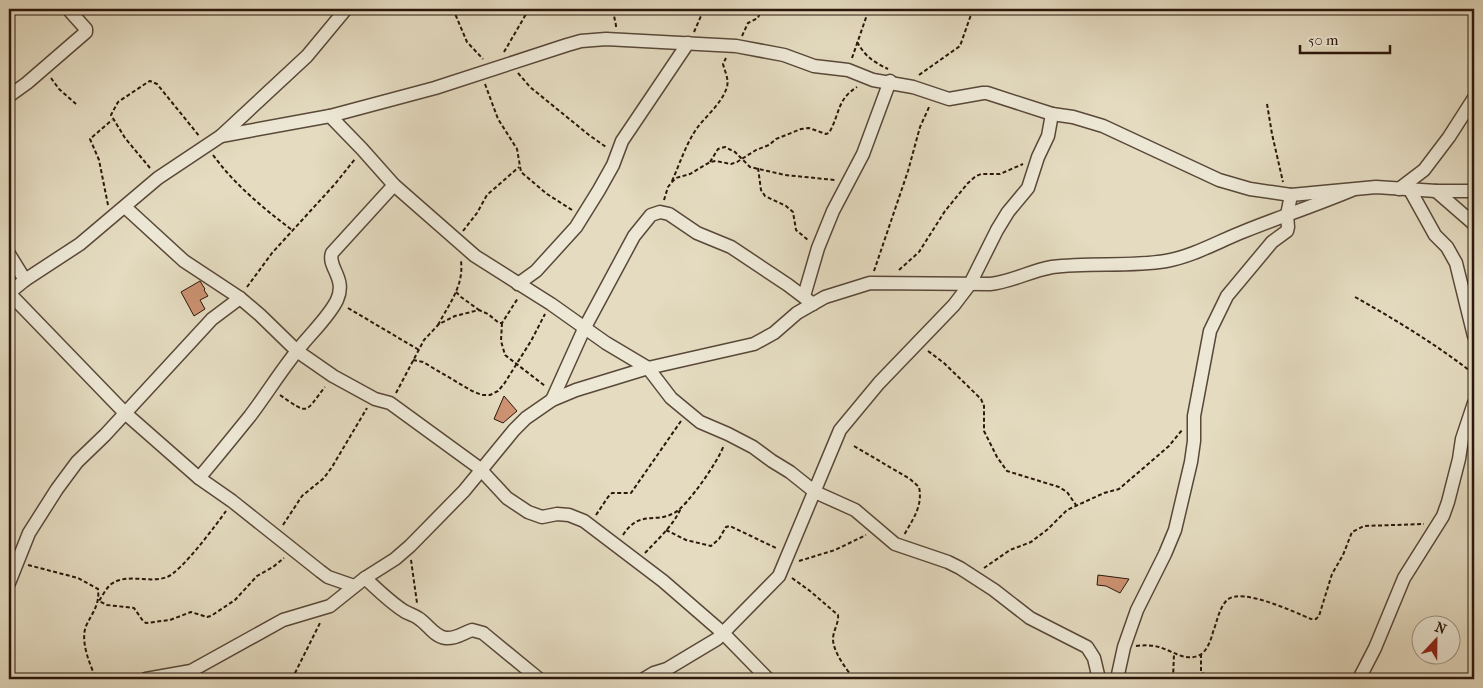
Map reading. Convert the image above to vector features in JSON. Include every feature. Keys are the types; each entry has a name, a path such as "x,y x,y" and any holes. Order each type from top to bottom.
{"street":[{"path":"9,96 43,69 86,30 68,9"},
{"path":"346,9 307,56 220,136 158,178 80,244 25,280 9,293 125,413 199,478 232,501 328,577 354,586"},
{"path":"220,136 330,116 435,88 490,69 581,42 610,39 736,46 784,56 814,66 848,70 882,80 913,86 952,99 983,92 1052,114 1073,117 1103,126 1232,185 1250,189 1289,194 1376,188 1474,191"},
{"path":"521,286 556,250 582,217 599,190 622,141 688,43"},
{"path":"146,679 191,672 282,620 330,606 354,586 410,546 464,491 514,430 526,418 554,397 648,368 754,344 774,333 797,313 808,300 818,248 863,154 882,80"},
{"path":"1405,189 1424,170 1449,137 1474,98"},
{"path":"644,679 666,669 717,639 779,576 840,430 879,383 954,305 970,284 997,230 1008,212 1026,192 1048,136 1052,114"},
{"path":"330,116 394,185 457,241 489,266 551,304 584,330 648,368 671,398 700,422 753,447 790,472 815,492 855,510 879,529 890,542 948,562 994,590 1030,618 1087,647 1094,658 1099,679"},
{"path":"199,478 251,415 297,350 337,301 340,290 338,275 330,258 332,253 394,185"},
{"path":"1405,189 1436,235 1447,247 1456,263 1474,336"},
{"path":"554,397 584,330 634,236 651,215 660,212 669,214 697,233 731,247 808,300 870,283 999,283 1036,270 1058,266 1131,264 1167,260 1200,250 1352,190"},
{"path":"1436,191 1474,224"},
{"path":"1117,679 1124,647 1137,610 1175,530 1194,441 1194,416 1210,331 1227,296 1272,242 1287,231 1289,194"},
{"path":"126,207 184,261 240,298 297,350 334,376 375,399 390,404 482,470 507,498 528,512 542,517 557,514 569,515 590,526 662,581 723,633 768,679"},
{"path":"9,254 25,280"},
{"path":"9,583 29,533 56,489 78,462 106,435 212,319 240,298"},
{"path":"1359,679 1375,648 1404,578 1438,524 1448,502 1452,491 1462,439 1474,403"},
{"path":"365,578 386,597 404,611 419,618 442,638 457,637 472,630 483,633 538,679"}],"path":[{"path":"452,9 467,42 485,60 490,69"},
{"path":"529,9 490,69 486,86 498,119 516,149 521,172 582,217"},
{"path":"610,39 616,27 614,15 618,9"},
{"path":"688,43 704,9"},
{"path":"672,182 689,142 723,95 727,86 728,79 723,64 736,46 748,23 758,18 761,9"},
{"path":"848,70 869,9"},
{"path":"916,76 960,46 973,9"},
{"path":"660,212 668,187 676,178 690,174 710,162 716,161 730,164 743,160 776,139 801,129 809,128 826,134 829,133 836,120 842,101 848,93 859,85 882,80 895,72 870,60 857,42"},
{"path":"513,62 525,83 589,135 617,152"},
{"path":"43,69 59,89 76,104"},
{"path":"158,178 112,119 111,115 118,102 150,81 157,84 217,160 244,190 260,206 292,230"},
{"path":"870,283 908,171 920,126 927,108 938,95"},
{"path":"1267,104 1272,134 1289,194"},
{"path":"109,220 107,193 99,160 90,139 112,119"},
{"path":"710,162 718,149 724,147 734,152 750,167 805,178 850,180"},
{"path":"240,298 272,253 335,184 362,149"},
{"path":"886,282 919,252 946,211 968,183 976,176 981,174 994,175 1038,158"},
{"path":"437,327 462,278 462,264 457,241 488,195 519,167"},
{"path":"758,168 761,190 764,196 786,206 793,212 796,230 818,248"},
{"path":"521,286 502,323 502,350 504,355 516,363 554,397"},
{"path":"456,292 479,310 502,323"},
{"path":"1355,297 1387,314 1474,374"},
{"path":"337,301 419,350"},
{"path":"413,360 423,362 482,395 490,395 498,391 504,384 551,304"},
{"path":"390,404 424,340 437,327 455,316 479,310"},
{"path":"918,343 944,363 981,399 984,406 984,431 997,457 1007,471 1059,487 1067,492 1076,505"},
{"path":"270,388 298,408 305,409 312,406 334,376"},
{"path":"276,535 302,496 324,478 332,468 356,425 375,399"},
{"path":"590,526 612,493 630,493 634,489 687,412"},
{"path":"972,577 1010,550 1030,542 1048,529 1067,510 1104,493 1119,489 1169,446 1194,416"},
{"path":"615,545 632,524 640,520 674,513 682,506 719,456 728,434"},
{"path":"854,446 904,474 919,487 920,499 916,514 898,545"},
{"path":"96,679 84,641 85,628 110,585 121,579 158,579 168,577 185,561 215,526 232,501"},
{"path":"637,562 666,530 682,506"},
{"path":"1124,647 1157,646 1189,658 1201,654 1210,643 1221,608 1228,599 1236,597 1248,597 1276,605 1311,619 1316,619 1319,616 1332,574 1352,532 1364,526 1438,524"},
{"path":"666,530 686,540 711,546 719,539 726,527 730,526 800,562 835,550 879,529"},
{"path":"410,546 419,618"},
{"path":"99,601 107,605 134,608 146,623 170,620 191,612 207,617 211,616 235,600 256,576 273,568 293,550"},
{"path":"17,562 78,578 98,590 99,601"},
{"path":"781,569 838,616 833,641 834,646 846,670 854,679"},
{"path":"292,679 330,606"},
{"path":"1173,679 1174,653"},
{"path":"1201,654 1201,672 1211,679"}],"building":[{"path":"200,281 208,296 200,300 205,309 194,316 181,292"},
{"path":"504,396 517,411 503,423 494,419"},
{"path":"1098,575 1129,579 1120,593 1106,586 1097,585"}]}
